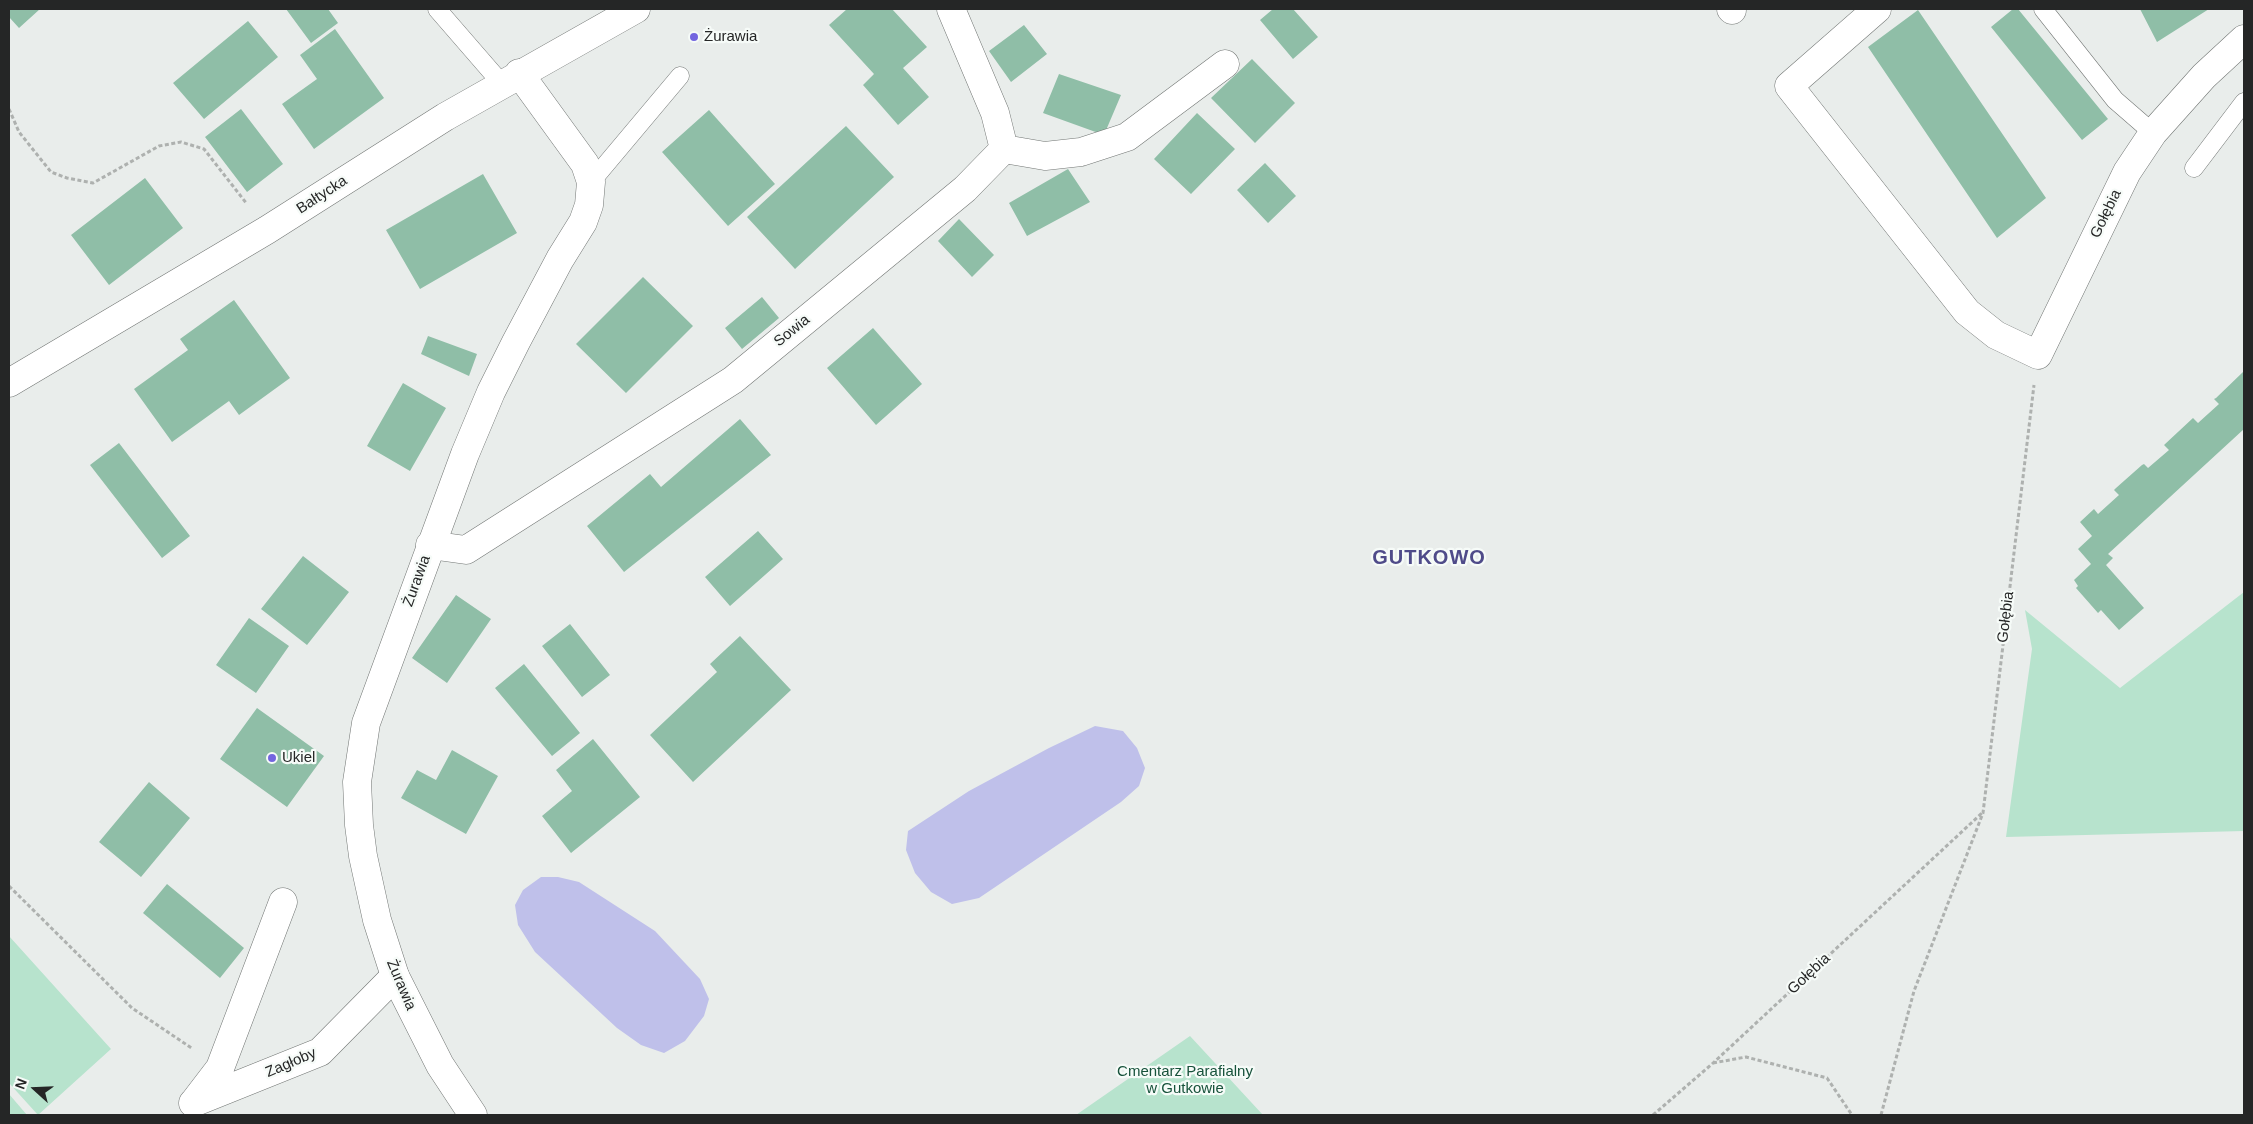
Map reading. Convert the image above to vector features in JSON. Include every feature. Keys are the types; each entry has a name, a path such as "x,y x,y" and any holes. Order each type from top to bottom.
{"street":[{"name":"Bałtycka","path":"9,383 267,230 430,126 511,78 636,9"},
{"path":"951,9 995,113 1004,149 1045,156 1081,152 1127,137 1225,64"},
{"path":"1878,9 1789,86 1967,312 1996,335 2038,355"},
{"name":"Gołębia","path":"2038,355 2127,172 2154,133 2204,76 2244,38"},
{"name":"Żurawia","path":"474,1115 440,1065 394,976 377,920 363,856 357,782 366,723 465,454 491,392 544,288 582,222 589,205 591,182 589,172 580,155 511,78"},
{"name":"Sowia","path":"430,545 466,550 733,380 965,189 1004,149"},
{"name":"Zagłoby","path":"187,1109 220,1068 283,902"},
{"name":"Zagłoby","path":"187,1109 320,1052 394,976"}],"lane":[{"path":"437,9 511,78"},
{"path":"2043,9 2115,100 2154,133"},
{"path":"591,182 680,76"},
{"path":"2194,168 2244,102"}],"path":[{"path":"9,109 19,132 51,172 67,178 93,182 159,146 181,142 204,149 267,230"},
{"name":"Gołębia","path":"1653,1115 1712,1064 1983,813 2038,355"},
{"path":"1881,1115 1914,991 1983,813"},
{"path":"9,886 132,1008 220,1068"},
{"path":"1712,1064 1746,1057 1827,1078 1852,1115"}],"green space":[{"path":"2244,592 2244,831 2006,837 2032,649 2025,610 2120,688"},
{"path":"9,936 111,1049 38,1115 9,1083"},
{"name":"Cmentarz Parafialny w Gutkowie","path":"1190,1036 1263,1115 1076,1115"},
{"path":"9,1094 27,1115 9,1115"}],"water":[{"path":"1095,726 1123,731 1137,748 1145,768 1139,786 1121,802 979,898 952,904 931,892 915,873 906,850 908,831 969,791 1049,748"},
{"path":"541,877 558,877 579,882 655,931 700,979 709,999 704,1016 685,1041 664,1053 641,1045 617,1028 535,952 518,925 515,905 523,890"}],"building":[{"path":"9,9 40,9 19,28 9,17"},
{"path":"286,9 328,9 338,23 311,43"},
{"path":"847,9 892,9 927,47 903,68 929,97 898,125 863,85 874,74 829,25"},
{"path":"1273,9 1293,9 1318,37 1293,59 1260,20"},
{"path":"2013,9 2018,9 2108,119 2082,140 1991,27"},
{"path":"2140,9 2209,9 2157,42"},
{"path":"1918,10 2046,198 1997,238 1868,47"},
{"path":"248,21 278,57 204,119 173,83"},
{"path":"1024,25 1047,54 1011,82 989,51"},
{"path":"335,29 384,98 314,149 282,104 317,79 300,55"},
{"path":"1252,59 1295,103 1255,143 1211,98"},
{"path":"1059,74 1121,95 1104,135 1043,113"},
{"path":"241,109 283,164 247,192 205,137"},
{"path":"709,110 775,184 728,226 662,152"},
{"path":"1197,113 1235,149 1191,194 1154,159"},
{"path":"846,126 894,177 795,269 747,217"},
{"path":"1265,163 1296,196 1268,223 1237,190"},
{"path":"1068,169 1090,202 1027,236 1009,203"},
{"path":"483,174 517,233 420,289 386,230"},
{"path":"145,178 183,228 109,285 71,235"},
{"path":"959,219 994,255 972,277 938,241"},
{"path":"643,277 693,326 626,393 576,344"},
{"path":"762,297 779,318 742,349 725,328"},
{"path":"234,300 290,378 239,415 229,401 172,442 134,389 188,350 180,339"},
{"path":"873,328 922,384 876,425 827,368"},
{"path":"428,336 477,354 469,376 421,354"},
{"path":"2243,372 2244,429 2108,554 2113,558 2106,565 2144,608 2119,630 2101,610 2098,613 2076,588 2078,586 2074,580 2091,564 2078,549 2092,536 2080,522 2094,509 2098,514 2119,495 2114,490 2142,465 2144,464 2148,468 2169,450 2164,445 2193,418 2198,423 2219,404 2214,399"},
{"path":"403,383 446,408 410,471 367,446"},
{"path":"740,419 771,455 624,572 587,526 650,474 661,487"},
{"path":"119,443 190,536 162,558 90,465"},
{"path":"758,531 783,559 730,606 705,577"},
{"path":"303,556 349,592 307,645 261,609"},
{"path":"456,595 491,619 447,683 412,658"},
{"path":"249,618 289,646 256,693 216,665"},
{"path":"570,624 610,675 582,697 542,646"},
{"path":"740,636 791,690 693,782 650,735 717,672 710,664"},
{"path":"524,664 580,733 552,756 495,688"},
{"name":"Ukiel","path":"257,708 324,756 287,807 220,759"},
{"path":"593,739 640,797 571,853 542,816 572,791 556,770"},
{"path":"452,750 498,776 466,834 401,798 417,770 436,780"},
{"path":"149,782 190,818 141,877 99,842"},
{"path":"167,884 244,948 220,978 143,913"}],"place":[{"name":"Żurawia","path":"694,37"},
{"name":"Ukiel","path":"272,758"}],"district":[{"name":"GUTKOWO","path":"1429,558"}]}
